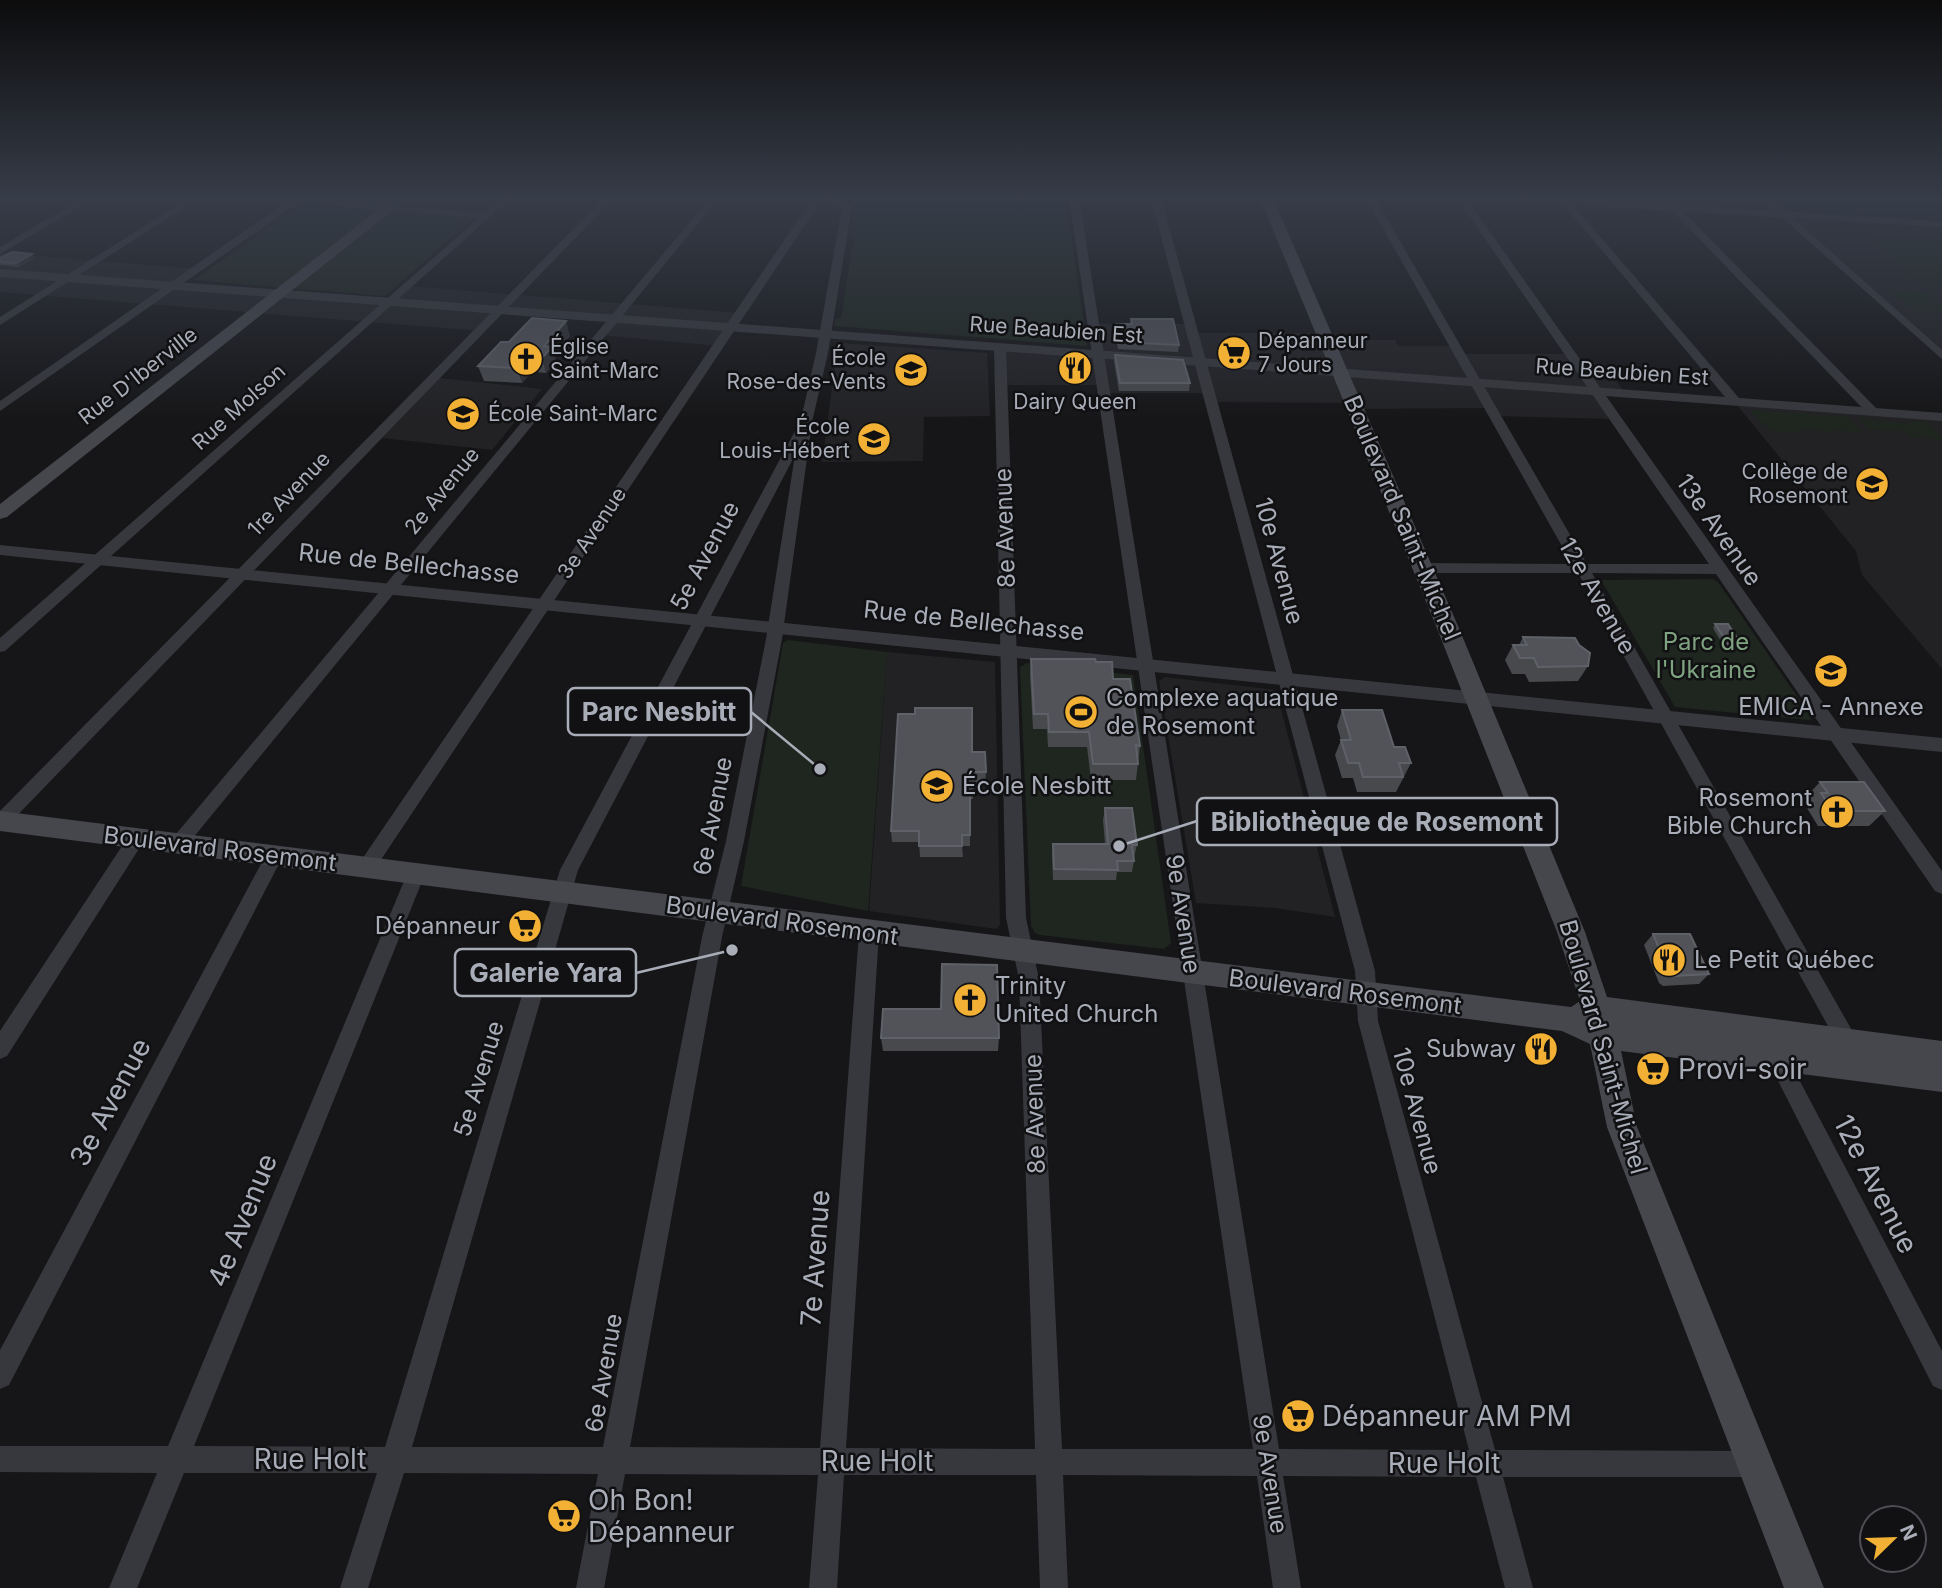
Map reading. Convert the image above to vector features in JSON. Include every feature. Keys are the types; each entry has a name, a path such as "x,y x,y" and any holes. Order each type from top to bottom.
{"main road":[{"name":"Rue D'Iberville","path":"0,513 308,272"},
{"name":"Boulevard Saint-Michel","path":"1298,272 1478,699 1572,933 1600,1022 1622,1127 1804,1588"},
{"name":"Boulevard Rosemont","path":"0,821 869,933 1855,1055 1942,1078"},
{"name":"Boulevard Rosemont","path":"1600,1022 1776,1056 1942,1055"}],"street":[{"path":"0,322 78,272"},
{"path":"0,407 193,272"},
{"name":"Rue Molson","path":"0,647 424,272"},
{"name":"1re Avenue","path":"0,821 538,272"},
{"name":"2e Avenue","path":"177,845 653,272"},
{"name":"3e Avenue","path":"365,868 769,272"},
{"name":"6e Avenue","path":"590,1588 776,626 806,422 836,272"},
{"name":"9e Avenue","path":"1085,272 1287,1588"},
{"name":"10e Avenue","path":"1175,272 1364,971 1371,1032 1518,1588"},
{"name":"12e Avenue","path":"1411,272 1855,1055"},
{"name":"13e Avenue","path":"1512,272 1942,886"},
{"path":"1625,272 1735,401"},
{"path":"1736,272 1872,412"},
{"path":"1847,272 1942,356"},
{"name":"Rue Beaubien Est","path":"0,273 1942,417"},
{"name":"8e Avenue","path":"1000,347 1016,918 1030,992 1054,1588"},
{"name":"5e Avenue","path":"354,1588 395,1459 569,870 806,422"},
{"name":"Rue de Bellechasse","path":"0,550 1942,745"},
{"path":"1423,568 1719,569"},
{"path":"0,1049 136,839"},
{"name":"3e Avenue","path":"0,1376 274,856"},
{"name":"4e Avenue","path":"123,1588 416,874"},
{"name":"7e Avenue","path":"823,1588 869,933"},
{"name":"12e Avenue","path":"1776,1056 1942,1377"},
{"name":"Rue Holt","path":"0,1459 1754,1464"}],"shaded area":[{"path":"0,272 194,272 174,286 390,302 409,286 739,313 718,346 601,335 614,319 501,310 480,331 0,292"},
{"path":"1847,272 1942,272 1942,356"},
{"path":"1093,324 1189,324 1192,333 1323,333 1326,340 1395,340 1398,346 1453,346 1458,354 1570,354 1576,363 1603,363 1625,393 1597,391 1614,419 1492,416 1486,408 1347,409 1344,403 1210,402 1208,393 1104,393 1102,385 1001,385 1000,347 1097,353"},
{"name":"École Louis-Hébert","path":"838,343 987,353 990,416 924,417 923,461 822,462"},
{"name":"École Saint-Marc","path":"439,378 542,389 492,450 382,438"},
{"name":"Collège de Rosemont","path":"1737,405 1942,417 1942,669 1862,575 1856,551"},
{"name":"École Nesbitt","path":"887,652 995,662 1000,925 996,929 869,911"},
{"path":"1165,677 1276,690 1335,917 1275,908 1196,903 1159,681"}],"green space":[{"path":"205,272 412,272 385,296 194,280"},
{"path":"848,272 1076,272 1087,346 834,326 835,319 841,318"},
{"path":"1906,272 1942,272 1942,283 1917,282"},
{"path":"1890,291 1927,292 1942,305 1942,311 1913,311"},
{"path":"1749,410 1848,417 1864,433 1804,429 1801,432 1771,431"},
{"path":"1857,418 1909,424 1909,421 1926,422 1942,438 1942,442 1912,431 1926,438 1911,438 1903,431 1868,430"},
{"name":"Parc de l'Ukraine","path":"1713,579 1718,582 1812,718 1809,720 1675,707 1601,580"},
{"path":"788,640 887,652 868,911 741,886 783,643"},
{"path":"1027,663 1133,675 1171,943 1164,949 1040,935 1035,933 1031,926 1020,667"}],"building":[{"path":"532,318 566,321 544,346 552,347 542,358 531,357 517,368 478,366 501,342 509,342"},
{"path":"1131,319 1173,319 1179,345 1119,342 1116,324 1132,324"},
{"path":"1115,355 1183,360 1190,383 1120,383"},
{"path":"1715,624 1728,624 1741,644 1728,644"},
{"path":"1523,637 1575,638 1579,645 1590,653 1588,666 1538,667 1534,658 1520,658 1513,645 1527,645"},
{"name":"Complexe aquatique de Rosemont","path":"1031,659 1095,659 1096,662 1112,662 1113,679 1130,679 1140,746 1136,745 1138,764 1093,764 1089,732 1049,732 1048,714 1034,714"},
{"name":"École Nesbitt","path":"915,708 972,708 972,752 985,752 986,772 973,772 973,788 970,788 970,835 962,835 962,846 919,846 919,831 891,831 898,714 915,714"},
{"path":"1342,710 1382,710 1394,747 1405,747 1411,763 1399,763 1403,777 1363,777 1359,763 1348,763 1341,740 1351,740"},
{"path":"1820,782 1864,782 1885,811 1832,811 1821,793 1828,793"},
{"path":"1105,808 1132,808 1137,845 1132,845 1134,861 1117,861 1118,870 1054,869 1053,844 1108,844"},
{"path":"1653,934 1690,934 1709,974 1673,976"},
{"name":"Trinity United Church","path":"942,964 997,965 999,1038 881,1038 883,1009 941,1009"}],"place":[{"name":"Dépanneur 7 Jours","path":"1234,353"},
{"name":"Église Saint-Marc","path":"526,359"},
{"name":"Dairy Queen","path":"1075,368"},
{"name":"École Rose-des-Vents","path":"911,370"},
{"name":"École Saint-Marc","path":"463,414"},
{"name":"École Louis-Hébert","path":"874,439"},
{"name":"Collège de Rosemont","path":"1872,484"},
{"name":"EMICA - Annexe","path":"1831,671"},
{"name":"Complexe aquatique de Rosemont","path":"1081,712"},
{"name":"Parc Nesbitt","path":"820,769"},
{"name":"École Nesbitt","path":"937,786"},
{"name":"Rosemont Bible Church","path":"1837,812"},
{"name":"Bibliothèque de Rosemont","path":"1119,846"},
{"name":"Dépanneur","path":"525,926"},
{"name":"Galerie Yara","path":"732,950"},
{"name":"Le Petit Québec","path":"1669,960"},
{"name":"Trinity United Church","path":"970,1000"},
{"name":"Subway","path":"1541,1049"},
{"name":"Provi-soir","path":"1653,1069"},
{"name":"Dépanneur AM PM","path":"1298,1416"},
{"name":"Oh Bon! Dépanneur","path":"564,1516"}]}
